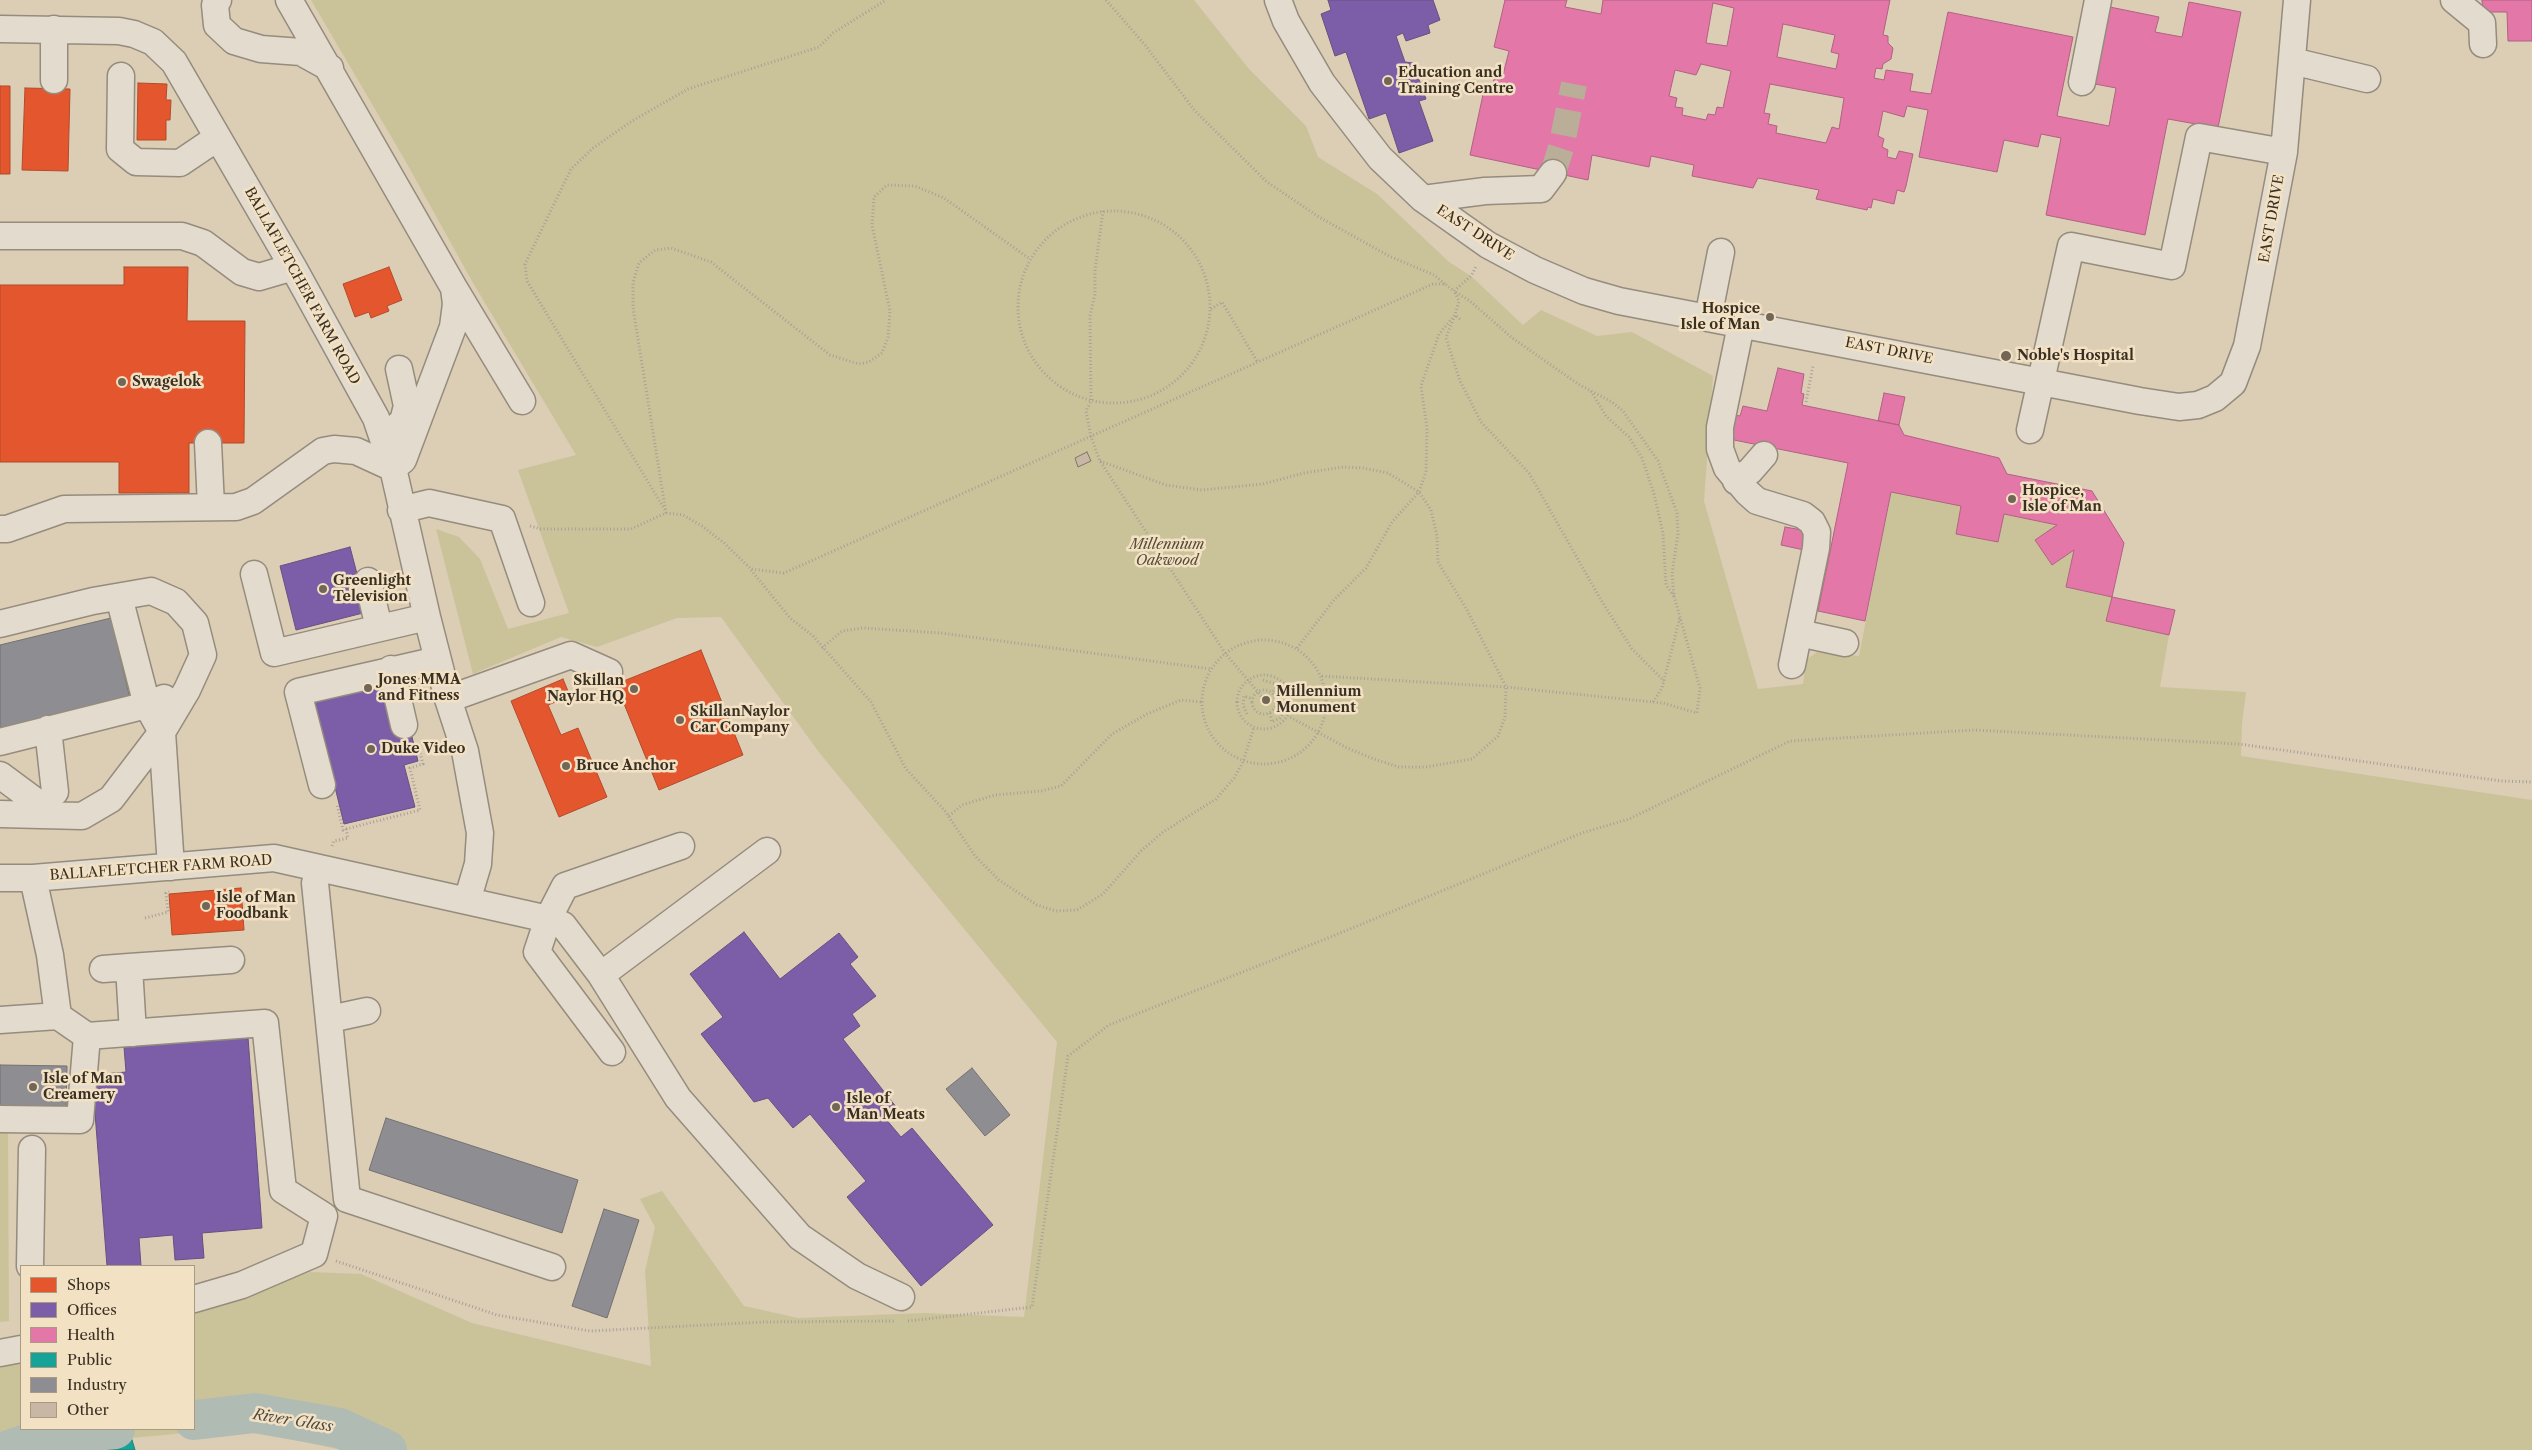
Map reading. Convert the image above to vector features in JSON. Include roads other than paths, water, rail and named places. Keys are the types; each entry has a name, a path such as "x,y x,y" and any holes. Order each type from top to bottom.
{"street":[{"path":"218,0 215,5 217,25 234,41 261,49 301,52 330,68"},
{"path":"289,0 330,68 454,288 522,400"},
{"name":"EAST DRIVE","path":"1278,0 1286,22 1322,82 1380,158 1423,199 1488,245 1535,270 1584,291 1619,301 2179,407 2198,405 2215,398 2233,383 2247,346 2284,152 2297,0"},
{"path":"2082,82 2098,0"},
{"path":"2454,0 2482,23 2489,33"},
{"path":"54,28 54,80"},
{"name":"BALLAFLETCHER FARM ROAD","path":"0,29 54,28 119,31 134,34 153,42 174,62 293,267 376,418 394,468 427,617 448,699 465,751 480,833 478,864 467,901"},
{"path":"2292,60 2367,79"},
{"path":"121,76 120,149 136,162 180,163 217,138"},
{"path":"2030,430 2070,246 2172,266 2199,137 2284,152"},
{"path":"1423,199 1485,191 1541,189 1553,173"},
{"path":"0,236 182,236 203,243 242,272 259,277 293,267"},
{"path":"1708,318 1721,252"},
{"path":"0,529 7,529 64,509 236,507 253,501 323,451 334,449 356,451 394,468 404,460 453,327 456,304 454,288"},
{"path":"1741,325 1720,428 1720,449 1727,468 1736,482 1757,501 1803,515 1812,522 1817,532 1816,548 1792,665"},
{"path":"383,440 403,420 407,406 399,369"},
{"path":"208,443 211,506"},
{"path":"1736,482 1750,471 1764,455"},
{"path":"402,510 429,503 502,519 530,604"},
{"path":"254,574 274,653 427,617"},
{"path":"368,581 380,628"},
{"path":"0,624 119,596 152,591 176,602 195,623 203,655 188,690 162,732 111,799 82,816 54,804 0,775"},
{"path":"119,596 147,705 162,732 171,879"},
{"path":"1799,633 1845,643"},
{"path":"0,742 147,705 171,692 183,681 203,655"},
{"path":"448,699 571,656 609,672"},
{"path":"322,785 298,692 391,669 438,660"},
{"path":"391,669 404,725"},
{"path":"48,729 54,804"},
{"path":"0,814 54,804"},
{"path":"612,1052 537,952 556,922 565,886 681,846"},
{"path":"601,975 767,850"},
{"name":"BALLAFLETCHER FARM ROAD","path":"0,878 171,879 274,858 556,922"},
{"path":"319,868 315,883 347,1199 552,1267"},
{"path":"33,878 50,954 58,1016"},
{"path":"556,922 601,975 678,1098 800,1237 857,1276 901,1297"},
{"path":"133,1033 116,968 231,960"},
{"path":"330,1019 367,1011"},
{"path":"0,1020 58,1016 87,1036 264,1023 282,1190 324,1216 314,1254 242,1285 195,1299"},
{"path":"0,1119 80,1120 87,1036"},
{"path":"30,1265 32,1149"}],"waterway":[{"name":"River Glass","path":"195,1420 255,1413 340,1428 387,1450"},
{"name":"River Glass","path":"9,1450 50,1436 106,1430"}],"tunnel":[{"path":"1553,173 1561,148 1574,84"}],"place":[{"name":"Education and Training Centre","path":"1388,81"},
{"name":"Hospice Isle of Man","path":"1770,317"},
{"name":"Noble's Hospital","path":"2006,356"},
{"name":"Swagelok","path":"122,382"},
{"name":"Hospice, Isle of Man","path":"2012,499"},
{"name":"Greenlight Television","path":"323,589"},
{"name":"Jones MMA and Fitness","path":"368,688"},
{"name":"Skillan Naylor HQ","path":"634,689"},
{"name":"Millennium Monument","path":"1266,700"},
{"name":"SkillanNaylor Car Company","path":"680,720"},
{"name":"Duke Video","path":"371,749"},
{"name":"Bruce Anchor","path":"566,766"},
{"name":"Isle of Man Foodbank","path":"206,906"},
{"name":"Isle of Man Creamery","path":"33,1087"},
{"name":"Isle of Man Meats","path":"836,1107"}],"park label":[{"name":"Millennium Oakwood","path":"1167,554"}]}
